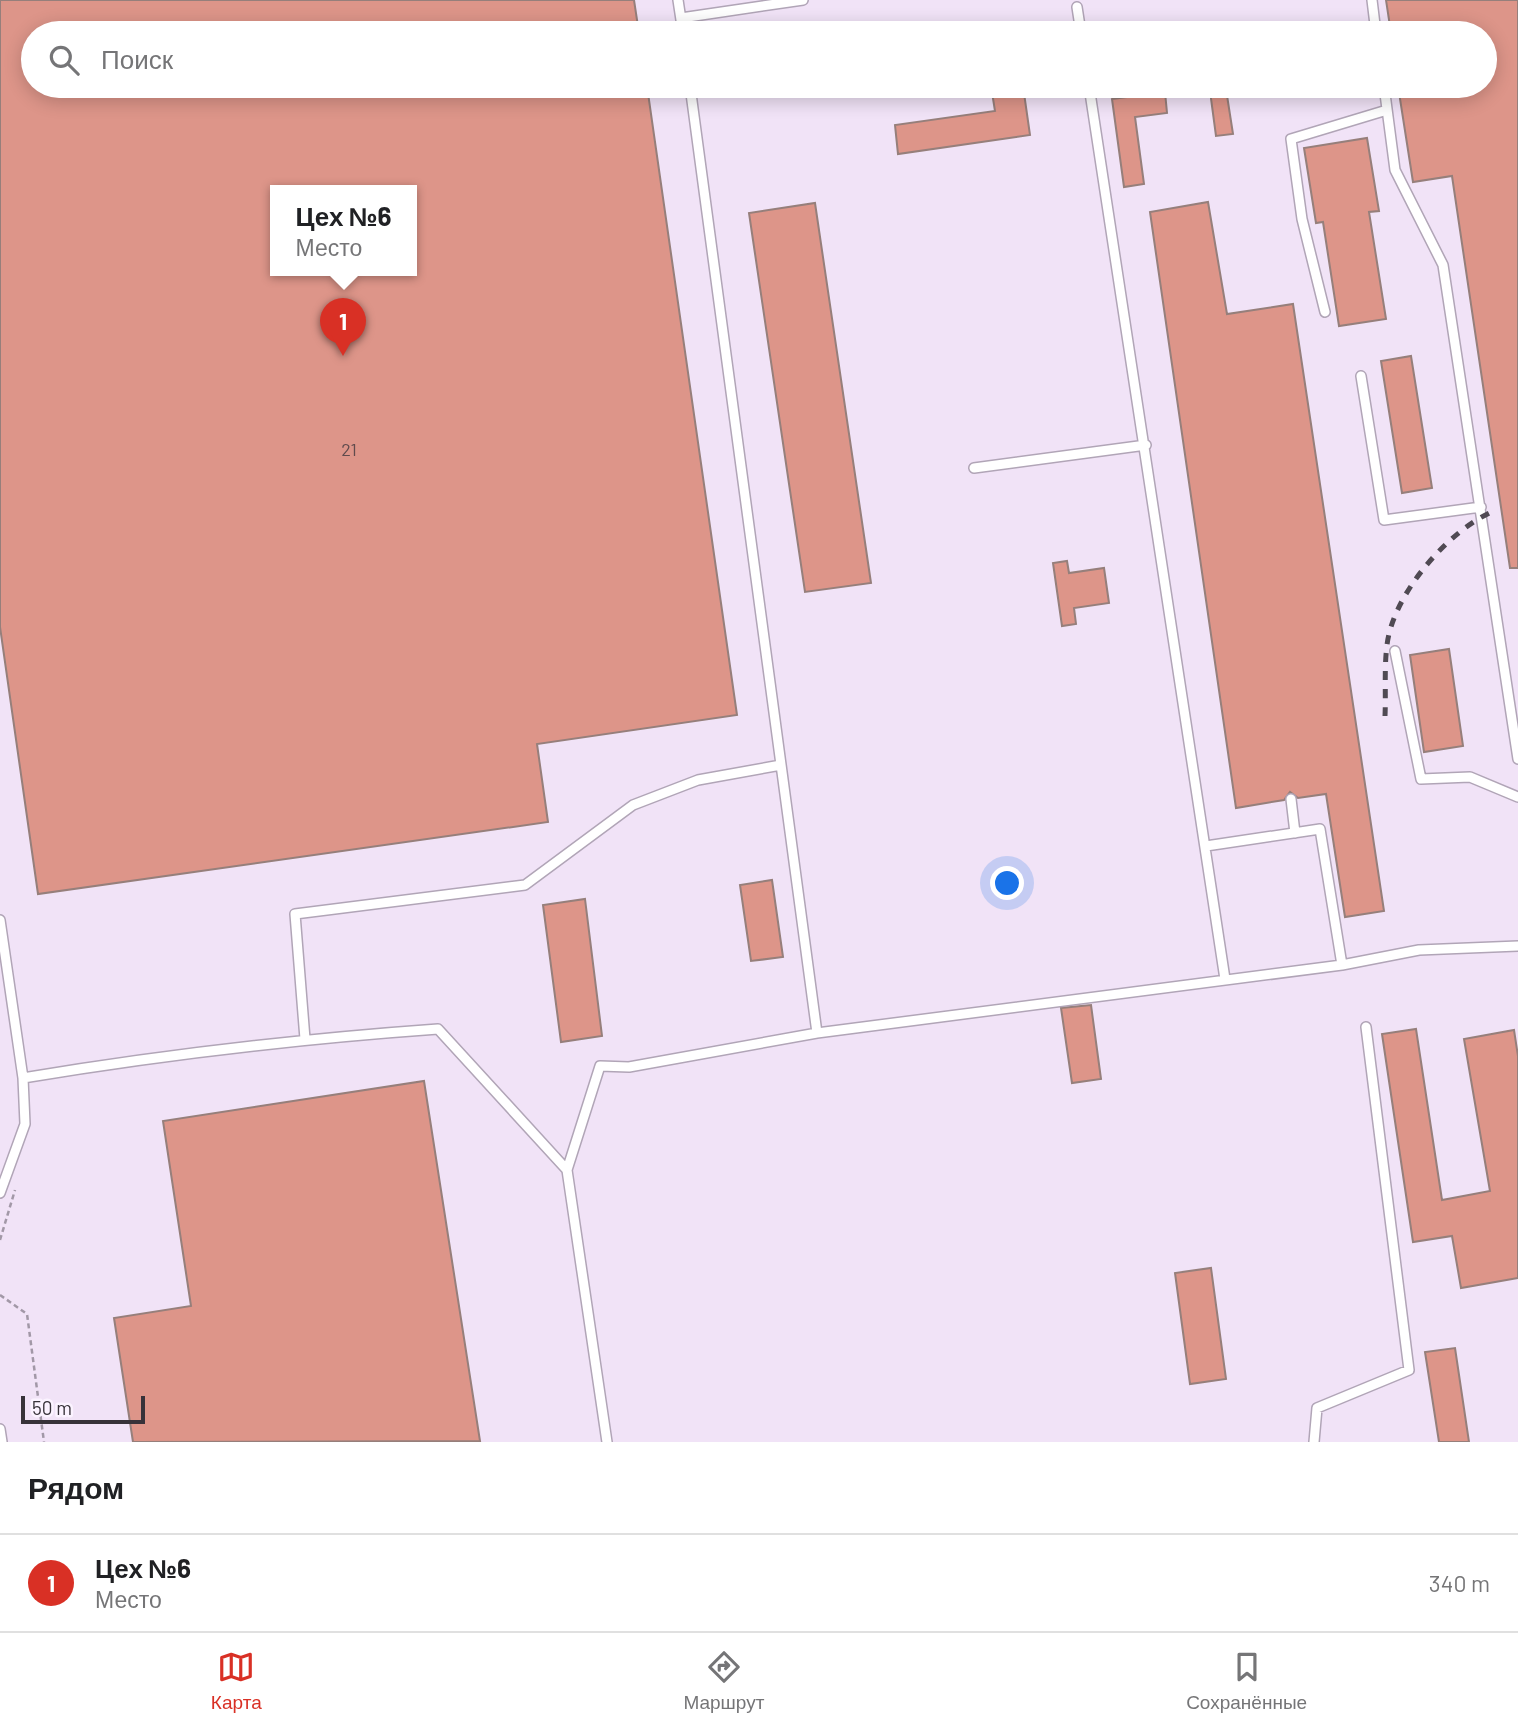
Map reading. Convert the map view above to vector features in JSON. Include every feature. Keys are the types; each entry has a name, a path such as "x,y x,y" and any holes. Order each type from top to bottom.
{"lane":[{"path":"678,0 681,21"},
{"path":"681,18 803,0"},
{"path":"1372,0 1375,21"},
{"path":"1077,6 1079,21"},
{"path":"692,98 817,1033"},
{"path":"1091,98 1146,445 1225,979"},
{"path":"1386,98 1395,170 1443,265 1518,759"},
{"path":"1325,312 1302,219 1291,139 1387,110"},
{"path":"1361,376 1384,520 1481,507"},
{"path":"974,468 1146,445"},
{"path":"1395,651 1421,779 1470,777 1518,797"},
{"path":"305,1039 295,914 525,885 633,805 698,780 781,765"},
{"path":"1291,799 1295,833"},
{"path":"1206,846 1321,829 1342,965"},
{"path":"0,920 23,1078 25,1124 0,1193"},
{"path":"607,1442 567,1170 600,1066 629,1068 817,1033 1342,965 1419,950 1518,946"},
{"path":"1314,1442 1317,1408 1409,1370 1366,1027"},
{"path":"23,1078 167,1055 305,1039 438,1029 567,1170"},
{"path":"0,1429 2,1442"}],"path":[{"path":"0,1295 27,1314 44,1442"}],"building":[{"path":"0,0 634,0 637,21 21,21 21,98 649,98 737,715 537,744 548,822 38,894 0,627"},
{"path":"1386,0 1518,0 1518,568 1510,568 1452,176 1413,182 1400,98 1497,98 1497,21 1389,21"},
{"path":"993,98 1025,98 1030,135 898,154 895,125 995,111"},
{"path":"1166,98 1167,113 1135,117 1144,184 1124,187 1112,99"},
{"path":"1211,98 1227,98 1233,134 1216,136"},
{"path":"1367,138 1379,211 1369,212 1386,319 1339,326 1323,222 1316,223 1304,148"},
{"path":"1208,202 1227,314 1293,304 1384,911 1345,917 1326,794 1298,798 1290,792 1284,800 1236,808 1150,212"},
{"path":"815,203 871,583 805,592 749,213"},
{"path":"1411,356 1432,488 1402,493 1381,361"},
{"path":"1067,561 1069,573 1104,568 1109,603 1074,608 1076,624 1062,626 1053,563"},
{"path":"1449,649 1463,746 1424,752 1410,655"},
{"path":"772,880 783,957 751,961 740,885"},
{"path":"585,899 602,1036 561,1042 543,905"},
{"path":"1091,1005 1101,1079 1072,1083 1061,1008"},
{"path":"1416,1029 1442,1200 1490,1191 1464,1039 1514,1030 1518,1056 1518,1278 1461,1288 1452,1236 1413,1242 1382,1034"},
{"path":"424,1081 480,1441 133,1442 114,1318 191,1306 163,1121"},
{"path":"1211,1268 1226,1379 1190,1384 1175,1273"},
{"path":"1455,1348 1469,1442 1439,1442 1425,1352"}],"railway":[{"path":"1385,716 1387,645 1391,625 1400,605 1412,585 1442,548 1478,519 1496,510"}],"place":[{"name":"Цех №6","path":"343,356"}]}
